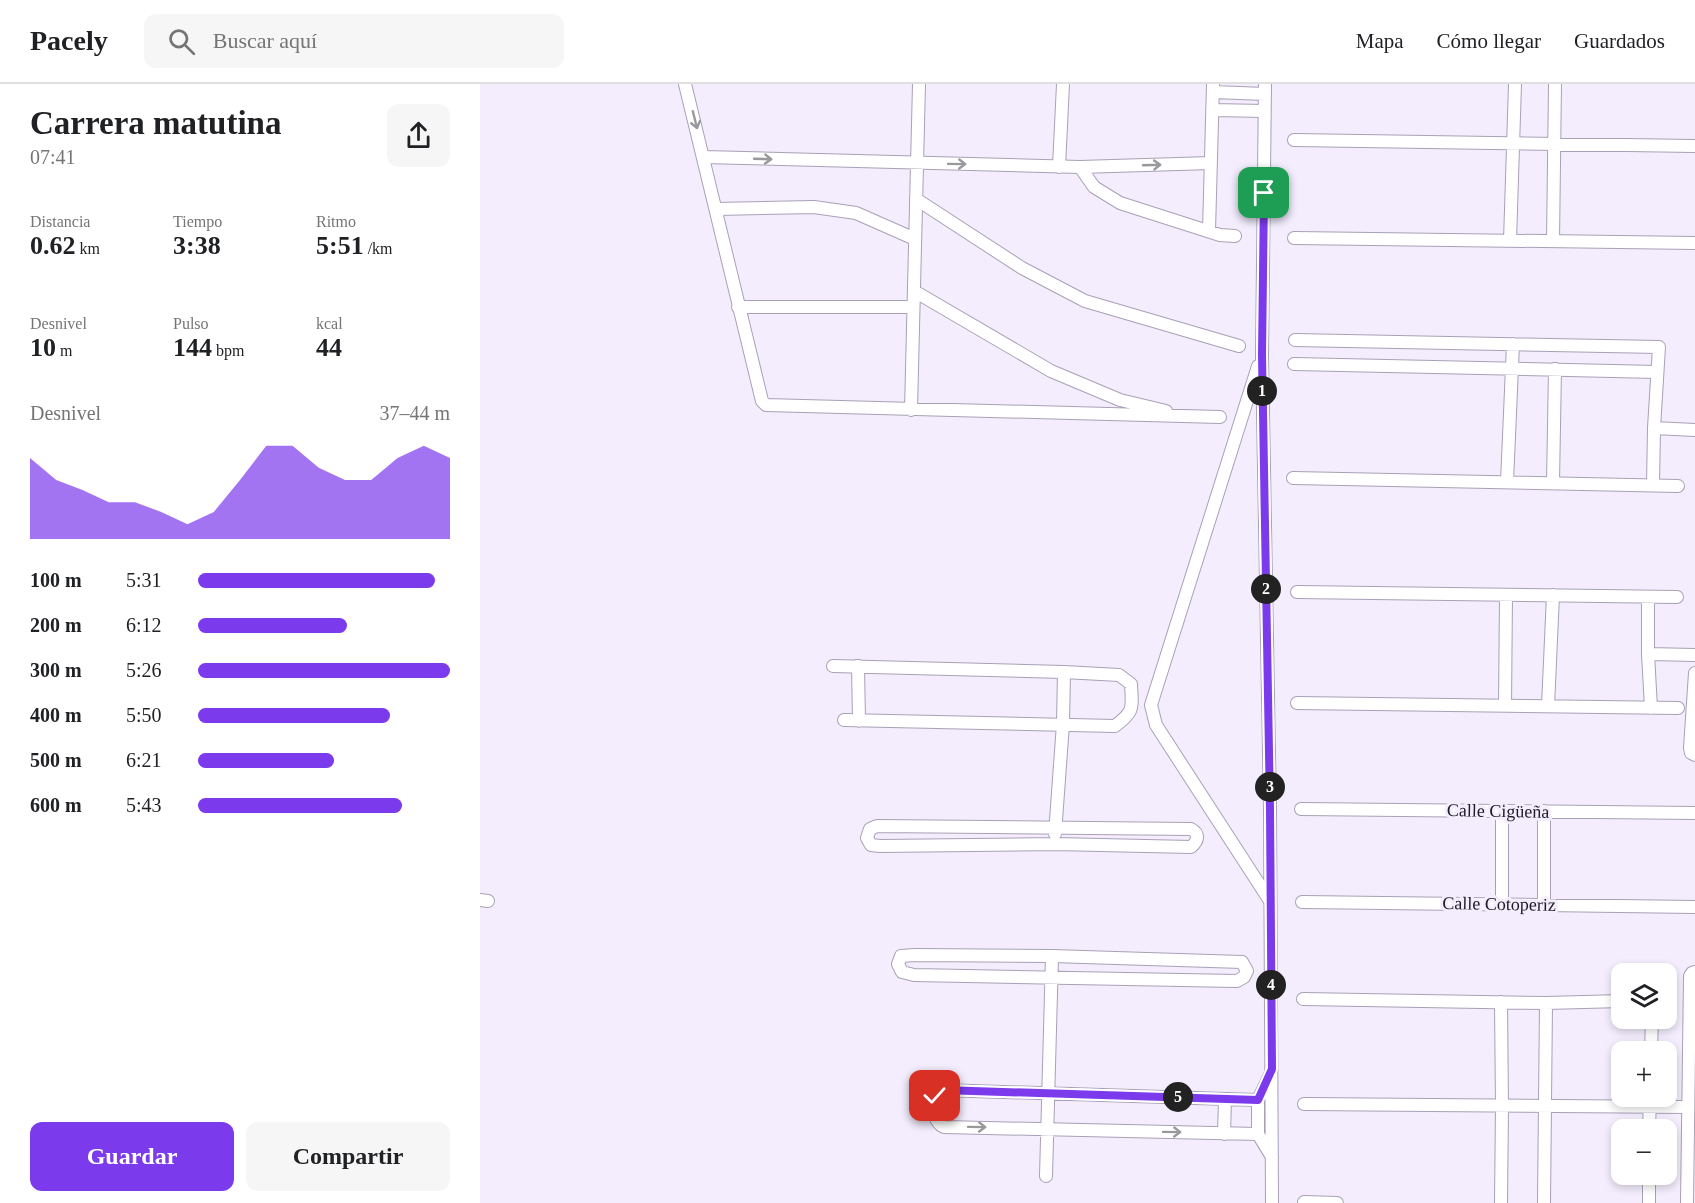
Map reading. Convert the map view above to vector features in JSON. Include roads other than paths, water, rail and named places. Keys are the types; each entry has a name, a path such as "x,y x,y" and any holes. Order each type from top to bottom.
{"street":[{"path":"686,84 738,307 762,401 766,405 1220,417"},
{"path":"911,410 919,84"},
{"path":"1059,167 1062,84"},
{"path":"1510,241 1515,84"},
{"path":"1553,242 1555,84"},
{"path":"1209,231 1213,88 1265,89 1262,355 1271,902 1272,1203"},
{"path":"1213,110 1264,111"},
{"path":"1294,140 1695,146"},
{"path":"704,157 1059,167 1211,163"},
{"path":"1080,167 1094,187 1120,203 1220,235 1235,236"},
{"path":"916,199 1022,268 1085,301 1239,346"},
{"path":"716,209 814,207 856,213 915,239"},
{"path":"1294,238 1695,243"},
{"path":"914,291 1051,371 1120,400 1188,417"},
{"path":"738,307 914,307"},
{"path":"1295,340 1659,347 1653,485"},
{"path":"1507,482 1513,344"},
{"path":"1262,355 1151,705 1156,725 1271,902"},
{"path":"1294,364 1657,372"},
{"path":"1552,482 1555,369"},
{"path":"1654,428 1695,430"},
{"path":"1293,478 1678,486"},
{"path":"1297,591 1677,597"},
{"path":"1505,706 1506,595"},
{"path":"1548,706 1553,595"},
{"path":"1648,597 1651,708"},
{"path":"1648,654 1695,655"},
{"path":"832,666 1119,675 1131,684 1132,703 1127,716 1114,726 844,720"},
{"path":"858,666 859,721"},
{"path":"1055,844 1064,672"},
{"path":"1695,673 1690,748 1691,753 1695,755"},
{"path":"1132,703 1151,705"},
{"path":"1297,703 1678,708"},
{"name":"Calle Cigüeña","path":"1301,809 1695,813"},
{"path":"1502,811 1502,904"},
{"path":"1544,811 1544,905"},
{"path":"877,826 1055,827 1191,829 1198,836 1196,843 1191,847 1055,844 880,846 871,844 867,838 870,829 877,826"},
{"name":"Calle Cotoperiz","path":"1302,902 1695,907"},
{"path":"901,956 1052,956 1242,962 1247,971 1245,977 1237,981 914,975 902,972 898,964 901,956"},
{"path":"1046,1176 1052,956"},
{"path":"1687,1203 1690,976 1695,972"},
{"path":"1303,999 1546,1003 1611,1001"},
{"path":"1501,1002 1501,1203"},
{"path":"1544,1203 1546,1003"},
{"path":"1272,1069 1258,1100 1258,1134 1273,1159"},
{"path":"1258,1100 942,1090 935,1096 935,1119 944,1127 1258,1134"},
{"path":"1224,1134 1225,1099"},
{"path":"1304,1104 1544,1106 1611,1103"},
{"path":"1677,1106 1688,1107"},
{"path":"1649,1185 1649,1203"},
{"path":"1304,1202 1337,1203"}]}
